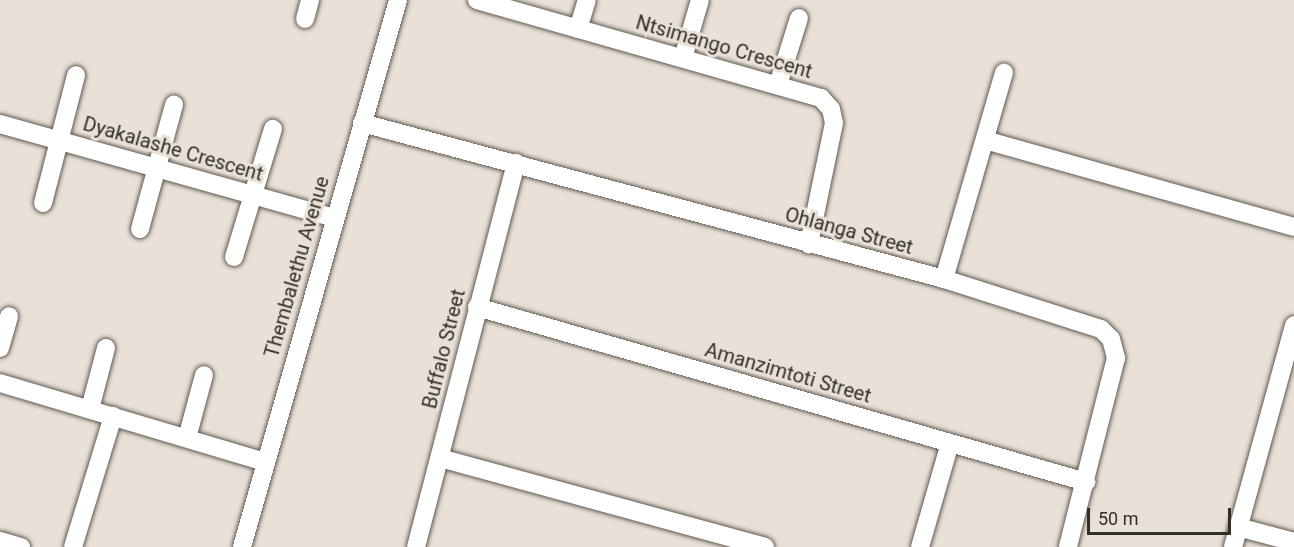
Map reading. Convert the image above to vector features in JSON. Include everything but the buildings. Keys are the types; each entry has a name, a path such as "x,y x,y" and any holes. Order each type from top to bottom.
{"street":[{"path":"305,19 310,0"},
{"name":"Thembalethu Avenue","path":"242,547 398,0"},
{"path":"579,29 586,0"},
{"path":"683,58 700,0"},
{"name":"Ntsimango Crescent","path":"481,1 821,98 831,109 834,123 809,244"},
{"path":"778,85 799,18"},
{"path":"944,279 1004,73"},
{"path":"43,203 76,75"},
{"path":"140,229 174,105"},
{"name":"Ohlanga Street","path":"362,123 944,279 1101,329 1111,339 1116,358 1068,547"},
{"name":"Dyakalashe Crescent","path":"0,124 334,218"},
{"path":"234,257 273,129"},
{"path":"985,140 1294,227"},
{"name":"Buffalo Street","path":"416,547 516,163"},
{"name":"Amanzimtoti Street","path":"477,307 1086,482"},
{"path":"0,348 9,316"},
{"path":"1233,547 1294,325"},
{"path":"90,409 106,348"},
{"path":"187,438 204,375"},
{"path":"0,383 265,462"},
{"path":"74,547 113,416"},
{"path":"920,547 950,443"},
{"path":"440,458 765,547"},
{"path":"1238,527 1294,542"},
{"path":"0,541 21,547"}]}
